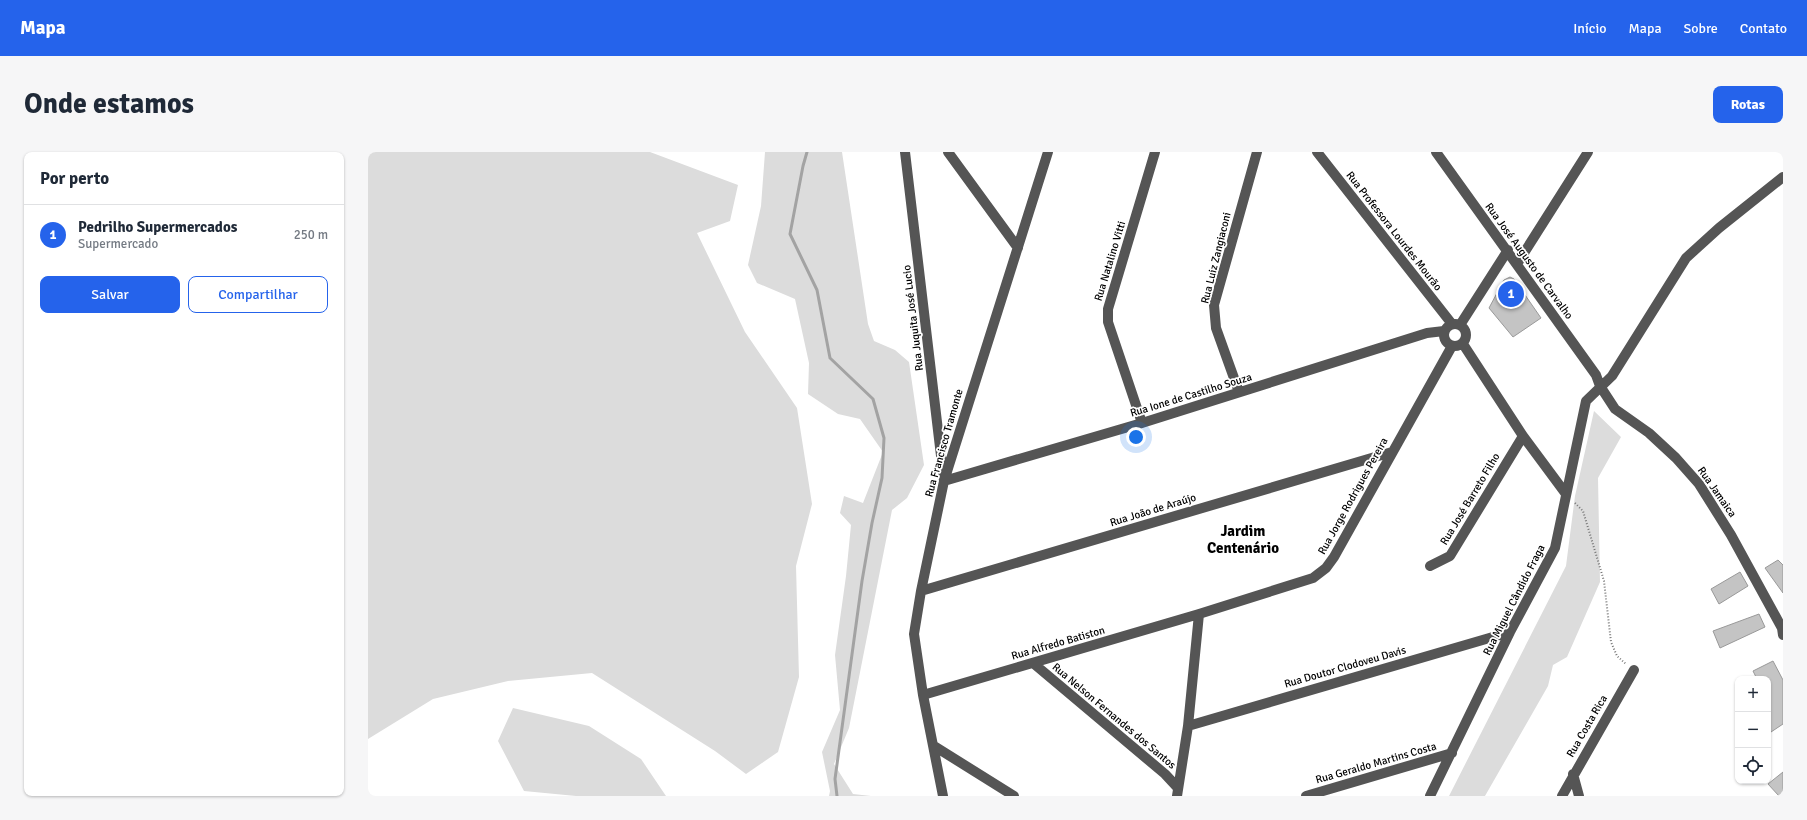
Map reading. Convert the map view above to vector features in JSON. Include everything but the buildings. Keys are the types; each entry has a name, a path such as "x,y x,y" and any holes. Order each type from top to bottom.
{"street":[{"name":"Rua Juquita José Lucio","path":"905,152 944,481"},
{"path":"948,152 1018,248"},
{"name":"Rua Francisco Tramonte","path":"943,796 923,694 914,634 921,591 944,481 1048,152"},
{"name":"Rua Natalino Vitti","path":"1142,423 1108,322 1108,309 1155,152"},
{"name":"Rua Luiz Zangiaconi","path":"1239,392 1216,328 1214,305 1257,152"},
{"name":"Rua Professora Lourdes Mourão","path":"1317,152 1456,324"},
{"name":"Rua José Augusto de Carvalho","path":"1436,152 1508,250 1596,375 1600,386"},
{"path":"1517,264 1588,152"},
{"name":"Rua Miguel Cândido Fraga","path":"1430,796 1510,632 1555,548 1586,400 1612,376 1686,258 1719,228 1783,177"},
{"path":"1456,324 1466,330 1467,333 1463,344 1456,347 1446,342 1444,331 1456,324 1508,250"},
{"name":"Rua Ione de Castilho Souza","path":"944,481 1142,423 1427,333 1444,331"},
{"path":"1463,344 1523,436 1566,494"},
{"name":"Rua Jorge Rodrigues Pereira","path":"1199,614 1313,578 1326,568 1334,557 1452,346"},
{"name":"Rua Jamaica","path":"1600,386 1616,409 1649,433 1676,458 1699,484 1731,535 1783,630"},
{"name":"Rua José Barreto Filho","path":"1430,566 1450,556 1523,436"},
{"name":"Rua João de Araújo","path":"921,591 1392,452"},
{"path":"1177,792 1188,726 1199,614"},
{"name":"Rua Alfredo Batiston","path":"923,694 1199,614"},
{"name":"Rua Doutor Clodoveu Davis","path":"1188,726 1510,632"},
{"name":"Rua Nelson Fernandes dos Santos","path":"1033,663 1165,774 1177,792"},
{"name":"Rua Costa Rica","path":"1562,796 1573,774 1634,670"},
{"path":"934,746 1014,796"},
{"name":"Rua Geraldo Martins Costa","path":"1306,796 1452,753"},
{"path":"1573,774 1579,796"}],"path":[{"path":"1566,494 1583,511 1589,526 1594,551 1604,581 1611,642 1617,656 1634,670"}],"shaded area":[{"path":"368,152 650,152 738,185 730,221 697,233 745,332 797,408 812,504 796,566 799,677 778,752 746,774 715,751 592,673 508,681 433,699 368,739"},
{"path":"765,152 842,152 868,324 874,341 895,350 909,362 924,465 907,498 892,510 849,728 834,764 853,794 871,796 829,796 830,791 822,752 840,710 835,655 846,576 851,525 840,513 844,496 863,503 883,452 860,419 838,414 808,394 809,363 795,299 757,283 748,265 761,206"},
{"path":"1594,411 1621,437 1598,478 1600,582 1567,657 1553,665 1548,686 1485,796 1449,796 1566,566 1575,496"},
{"path":"513,708 589,726 641,759 666,796 576,796 524,791 498,741"}],"waterway":[{"path":"807,152 790,234 817,290 830,358 873,399 884,438 882,478 872,523 862,581 835,779 837,796"}],"place":[{"name":"Pedrilho Supermercados","path":"1511,294"}],"district":[{"name":"Jardim Centenário","path":"1243,540"}]}
